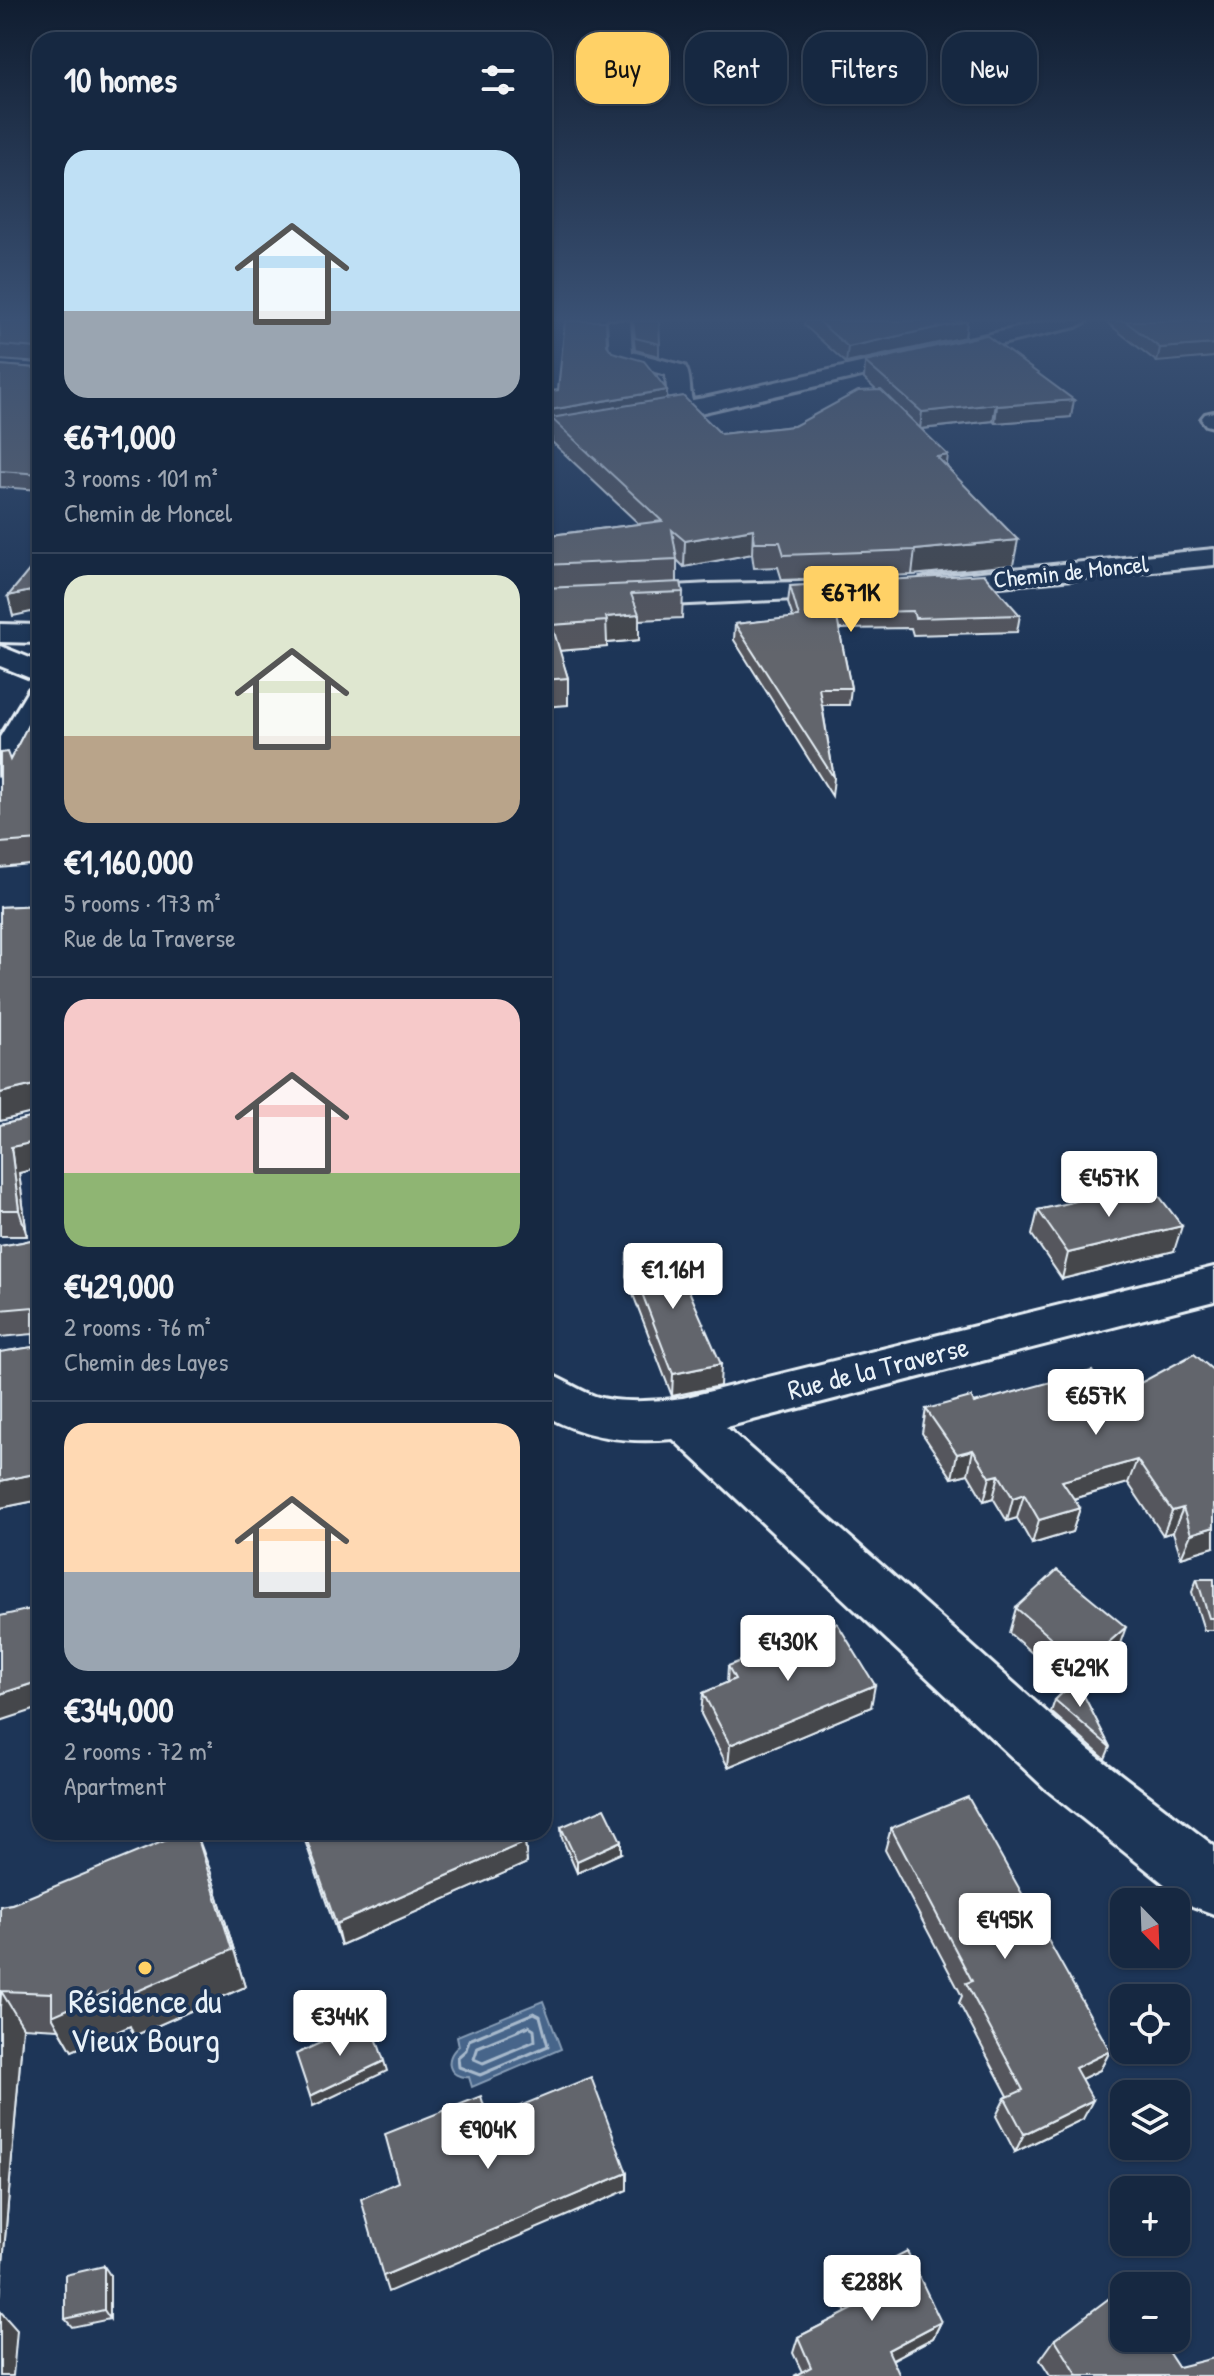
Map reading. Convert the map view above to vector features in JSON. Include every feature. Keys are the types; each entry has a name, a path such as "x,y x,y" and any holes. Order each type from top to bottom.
{"street":[{"name":"Chemin de Moncel","path":"552,602 890,588 1214,557"},
{"path":"2,641 32,635"},
{"path":"2,641 32,641"},
{"path":"2,641 32,666"},
{"path":"0,765 10,726 32,704"},
{"name":"Rue de la Traverse","path":"552,1396 588,1416 652,1421 683,1418 1214,1284"},
{"path":"683,1418 1068,1770 1190,1862 1214,1884"}],"water":[{"path":"543,2001 561,2049 472,2087 469,2077 456,2075 452,2071 451,2056 459,2046 457,2036"}],"building":[{"path":"0,432 32,432 32,473 0,471"},
{"path":"566,432 924,432 948,455 937,457 1018,540 915,550 784,555 780,542 755,542 753,529 685,541 672,530 677,559 552,565 552,535 662,521"},
{"path":"32,567 32,591 8,596"},
{"path":"984,574 1020,615 915,618 913,611 836,613 851,688 819,688 834,778 735,624 799,617 790,586"},
{"path":"681,582 683,592 631,594 639,614 606,617 607,621 552,625 552,588"},
{"path":"552,625 568,678 552,679"},
{"path":"32,717 32,841 0,843 0,753 7,752 10,760"},
{"path":"32,905 32,1085 0,1093 0,907"},
{"path":"32,1118 32,1143 11,1147 19,1210 0,1210 0,1125"},
{"path":"1153,1188 1182,1226 1068,1253 1038,1210 1106,1194 1109,1198"},
{"path":"32,1240 32,1307 0,1310 0,1246"},
{"path":"669,1245 721,1364 673,1374 627,1254"},
{"path":"32,1347 32,1474 0,1481 0,1352"},
{"path":"1194,1354 1214,1371 1214,1527 1191,1534 1183,1508 1172,1511 1137,1460 1062,1481 1080,1508 1039,1520 1024,1494 1013,1498 999,1475 990,1477 973,1450 957,1454 926,1409 971,1397 974,1403 1092,1371 1111,1399"},
{"path":"1057,1570 1126,1627 1083,1665 1016,1608"},
{"path":"1197,1579 1214,1579 1214,1618 1209,1618"},
{"path":"32,1609 32,1684 0,1694 0,1616"},
{"path":"837,1623 875,1685 730,1745 703,1693 735,1679 728,1666"},
{"path":"1076,1680 1110,1747 1055,1700"},
{"path":"968,1797 1110,2051 1075,2068 1093,2100 1024,2134 1005,2098 1023,2090 966,1983 972,1981 891,1828"},
{"path":"605,1808 621,1841 577,1861 561,1827"},
{"path":"167,1840 198,1840 232,1950 117,2000 114,1989 52,2016 52,1993 1,1991 0,2007 0,1906 12,1904"},
{"path":"307,1840 524,1840 525,1842 336,1924"},
{"path":"370,2020 384,2061 310,2096 296,2054"},
{"path":"591,2077 627,2173 383,2276 361,2199 398,2182 385,2134 481,2096 488,2119"},
{"path":"907,2251 941,2322 888,2350 900,2376 794,2376 811,2367 798,2337 857,2307 845,2283"},
{"path":"104,2266 104,2310 65,2319 65,2275"},
{"path":"1110,2298 1110,2352 1168,2352 1178,2367 1214,2358 1214,2376 1078,2376 1055,2339"}],"place":[{"name":"Résidence du Vieux Bourg","path":"145,1968"}]}
